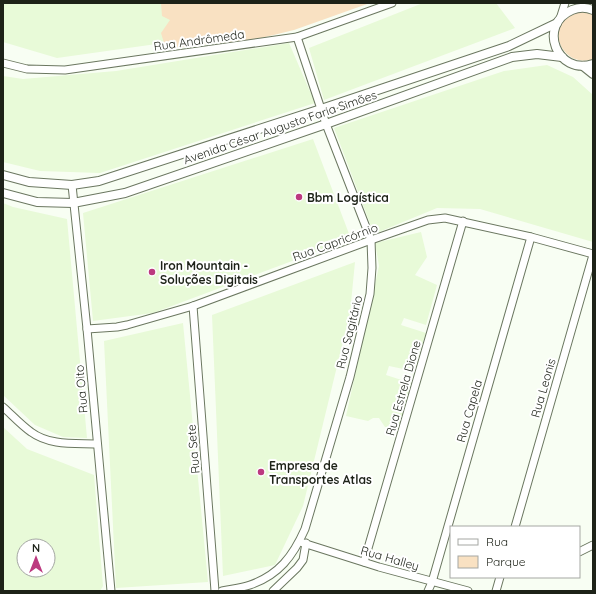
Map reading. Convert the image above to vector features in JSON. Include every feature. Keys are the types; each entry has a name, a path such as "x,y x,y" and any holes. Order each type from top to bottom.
{"street":[{"name":"Rua Andrômeda","path":"3,62 27,68 65,70 297,37 392,3"},
{"path":"562,57 556,50 554,32 565,3"},
{"name":"Avenida César Augusto Faria Simões","path":"3,175 29,182 72,185 99,181 321,110 509,46 559,21 571,10 588,7"},
{"name":"Rua Sagitário","path":"222,591 250,585 268,576 285,564 303,542 305,529 350,377 370,294 372,268 371,240 326,124 297,37"},
{"name":"Avenida César Augusto Faria Simões","path":"3,193 37,202 73,203 125,193 326,124 512,57 537,54 562,57 575,65 583,66 593,74"},
{"path":"583,66 593,64"},
{"name":"Rua Oito","path":"72,185 111,591"},
{"name":"Rua Capricórnio","path":"87,329 127,325 193,306 428,220 446,218 463,221 593,254"},
{"name":"Rua Estrela Dione","path":"364,562 463,221"},
{"name":"Rua Capela","path":"428,591 432,582 530,237"},
{"name":"Rua Leonis","path":"514,526 593,254"},
{"name":"Rua Sete","path":"193,306 215,591"},
{"path":"3,407 30,432 41,438 57,443 97,444"},
{"path":"273,591 297,568 303,560 303,542"},
{"name":"Rua Halley","path":"303,542 364,562 468,591"},
{"path":"580,552 593,545"},
{"path":"496,591 500,578"}],"shaded area":[{"path":"3,3 344,3 264,29 57,58 3,42"},
{"path":"423,3 496,3 515,28 324,100 309,48"},
{"path":"289,43 315,103 100,173 40,171 3,162 3,76 23,79 116,71"},
{"path":"547,65 573,77 593,95 593,242 480,209 437,208 374,234 334,128 504,71"},
{"path":"313,139 351,239 153,313 93,321 83,213"},
{"path":"3,203 13,207 67,219 87,438 63,437 35,425 3,395"},
{"path":"421,232 427,257 415,275 437,285 426,325 404,318 401,325 426,333 413,371 389,366 386,375 411,383 398,430 385,427 379,418 373,418 368,421 346,416 379,266 375,243"},
{"path":"355,262 350,313 303,506 275,565 223,576 212,315"},
{"path":"183,323 208,582 116,588 104,341"},
{"path":"3,427 27,449 94,475 103,586 100,591 3,591"}],"green space":[{"path":"161,3 370,3 294,30 257,39 170,48 164,43 161,33 170,20 162,16"},
{"path":"581,11 593,13 593,59 583,61 574,59 567,54 559,39 559,30 562,22 569,15"}],"place":[{"name":"Bbm Logística","path":"299,197"},
{"name":"Iron Mountain - Soluções Digitais","path":"152,272"},
{"name":"Empresa de Transportes Atlas","path":"261,472"}]}
